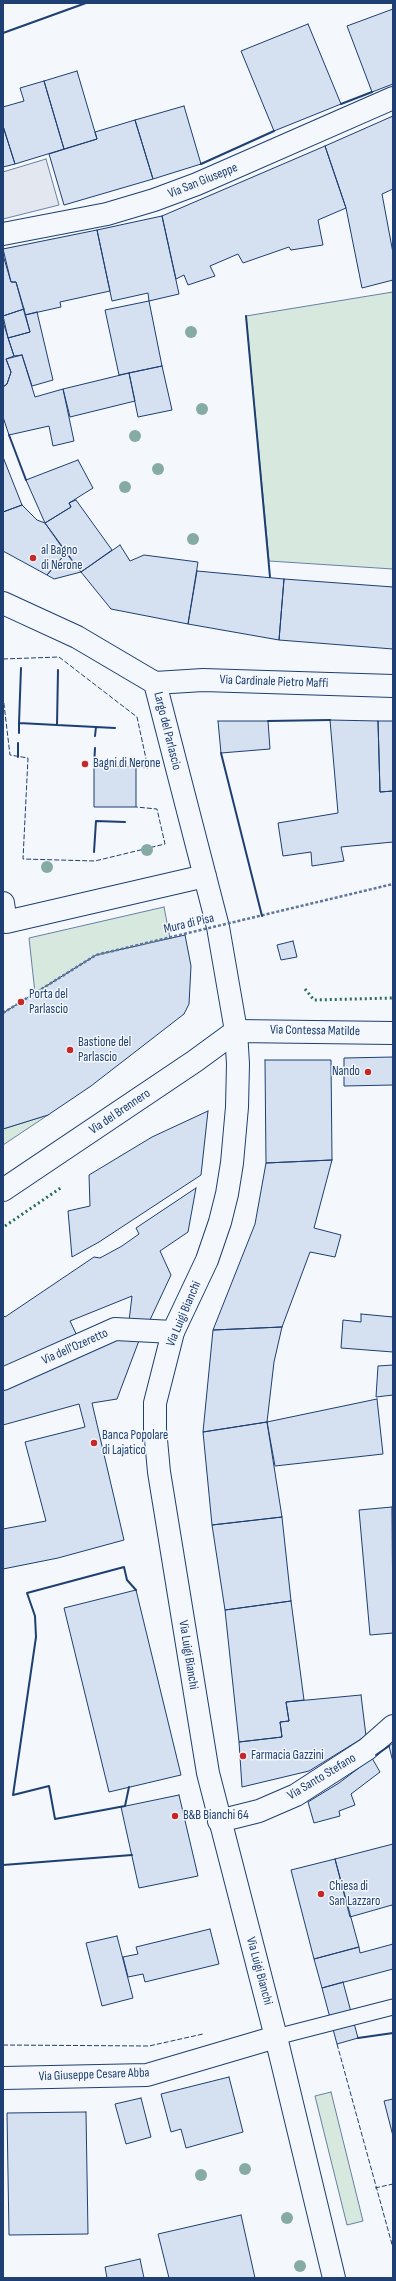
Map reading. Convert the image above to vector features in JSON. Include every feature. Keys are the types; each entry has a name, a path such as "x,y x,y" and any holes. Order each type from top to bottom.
{"street":[{"name":"Via San Giuseppe","path":"3,234 107,214 154,200 197,184 393,98"},
{"name":"Largo del Parlascio","path":"3,603 76,637 155,682 218,927 236,1031"},
{"name":"Via Cardinale Pietro Maffi","path":"155,682 203,680 393,686"},
{"path":"3,903 6,922 205,876"},
{"name":"Via Contessa Matilde","path":"236,1031 393,1033"},
{"name":"Via del Brennero","path":"3,1190 195,1061 236,1031"},
{"name":"Via Luigi Bianchi","path":"236,1031 237,1107 232,1163 227,1194 220,1222 207,1260 173,1332 155,1403 159,1472 208,1773 219,1821 276,2037 334,2278"},
{"name":"Via dell'Ozeretto","path":"3,1379 115,1329 173,1332"},
{"name":"Via Santo Stefano","path":"219,1821 259,1811 296,1795 367,1749 393,1726"},
{"name":"Via Giuseppe Cesare Abba","path":"3,2078 147,2074 276,2037"}],"lane":[{"path":"276,2037 393,2007"}],"path":[{"name":"Mura di Pisa","path":"3,1013 96,955 393,884"}],"shaded area":[{"path":"46,159 59,205 3,219 3,172"},
{"path":"393,292 393,569 269,561 246,316"},
{"path":"164,907 170,938 35,993 29,938"},
{"path":"48,1115 3,1145 3,1129"},
{"path":"331,2092 363,2221 347,2225 315,2096"}],"building":[{"path":"393,9 393,84 372,92 347,26"},
{"path":"308,24 341,104 274,131 241,51"},
{"path":"77,71 97,139 64,149 44,81"},
{"path":"44,81 64,149 15,164 3,126 3,107 24,101 20,88"},
{"path":"184,106 201,164 153,179 135,120"},
{"path":"393,116 393,189 382,194 393,253 393,280 362,288 346,208 325,146"},
{"path":"135,120 153,179 64,205 49,154 97,139 95,132"},
{"path":"3,126 15,164 3,167"},
{"path":"325,146 346,208 318,220 323,245 291,250 289,247 243,263 238,254 210,266 215,276 188,285 184,275 176,279 162,216"},
{"path":"162,216 179,294 149,301 148,293 112,301 97,230"},
{"path":"97,230 110,291 60,302 61,307 25,315 16,282 11,282 3,249"},
{"path":"3,255 11,282 16,282 24,309 3,316"},
{"path":"149,301 162,366 119,375 105,310"},
{"path":"24,309 30,332 8,338 3,316"},
{"path":"37,312 53,380 32,386 22,355 14,356 8,338 30,332 25,315"},
{"path":"3,322 14,356 6,359 11,372 7,384 3,387"},
{"path":"22,355 35,397 63,389 74,441 53,446 49,426 9,435 3,417 3,387 7,384 11,372 6,359"},
{"path":"162,366 172,410 138,417 129,373"},
{"path":"129,373 135,401 70,417 63,389"},
{"path":"3,457 22,505 3,512"},
{"path":"78,460 93,488 69,503 71,507 45,523 26,480"},
{"path":"76,500 112,550 81,572 45,523 71,507 69,503"},
{"path":"22,505 37,520 45,523 66,553 47,575 3,551 3,512"},
{"path":"120,545 130,561 144,555 198,562 188,624 111,609 81,572"},
{"path":"66,553 81,572 54,579 47,575"},
{"path":"197,571 284,579 279,640 188,624"},
{"path":"284,579 393,587 393,649 279,640"},
{"path":"330,720 378,721 380,792 393,791 393,842 341,847 344,861 312,866 311,852 283,856 278,823 338,813"},
{"path":"218,721 268,721 270,749 221,753"},
{"path":"378,721 393,721 393,791 380,792"},
{"path":"94,766 136,767 136,807 94,807"},
{"name":"Bastione del Parlascio","path":"185,935 191,966 189,1004 184,1014 91,1086 48,1115 3,1129 3,1013 96,955"},
{"path":"293,941 297,957 281,960 277,945"},
{"name":"Nando","path":"393,1057 393,1085 344,1086 344,1058"},
{"path":"265,1060 331,1060 332,1160 266,1163"},
{"path":"208,1111 201,1175 99,1242 72,1257 68,1211 90,1206 89,1175 152,1137"},
{"path":"332,1160 314,1228 341,1235 335,1257 310,1252 282,1327 213,1330 255,1224 266,1163"},
{"path":"196,1188 188,1232 160,1251 171,1275 149,1322 129,1321 132,1296 70,1321 79,1340 3,1374 3,1315 5,1317 94,1257 100,1258 122,1246 139,1234 136,1228"},
{"path":"361,1314 393,1317 393,1352 341,1348 343,1320 361,1322"},
{"path":"282,1327 274,1362 267,1422 203,1432 213,1330"},
{"path":"140,1338 117,1399 92,1403 124,1540 58,1558 3,1569 3,1529 46,1521 25,1442 85,1427 79,1404 3,1425 3,1387 117,1339"},
{"path":"393,1365 393,1395 376,1397 378,1366"},
{"path":"377,1399 383,1454 275,1466 267,1422"},
{"path":"267,1422 282,1517 212,1525 203,1432"},
{"path":"392,1507 393,1633 370,1635 359,1510"},
{"path":"282,1517 291,1601 225,1610 212,1525"},
{"path":"136,1590 181,1775 109,1792 64,1608"},
{"path":"291,1601 304,1700 286,1702 289,1721 280,1722 282,1737 239,1742 225,1610"},
{"path":"361,1695 366,1736 309,1771 242,1787 239,1742 282,1737 280,1722 289,1721 286,1702"},
{"path":"393,1743 393,1762 389,1746"},
{"path":"372,1758 380,1772 351,1794 355,1805 339,1811 340,1816 314,1823 308,1802 339,1783"},
{"path":"179,1795 198,1876 139,1888 121,1807"},
{"path":"393,1844 393,1908 392,1905 350,1917 335,1859"},
{"name":"Chiesa di San Lazzaro","path":"335,1859 359,1947 314,1959 291,1870"},
{"path":"210,1929 219,1964 145,1982 143,1974 128,1977 123,1957 138,1954 136,1947"},
{"path":"117,1936 133,1998 102,2006 86,1943"},
{"path":"393,1944 393,1969 322,1988 314,1959 359,1947 360,1953"},
{"path":"343,1982 358,2038 337,2044 322,1988"},
{"path":"229,2077 243,2132 186,2148 181,2129 171,2132 161,2094"},
{"path":"141,2098 151,2137 126,2144 115,2104"},
{"path":"393,2099 393,2136 384,2101"},
{"path":"86,2112 88,2234 9,2235 7,2113"},
{"path":"241,2215 255,2278 169,2278 158,2234"},
{"path":"140,2259 144,2278 107,2278 105,2267"}],"hedge":[{"path":"305,989 314,1000 393,998"},
{"path":"5,1226 62,1187"}],"fence":[{"path":"3,659 59,657 137,717 148,768 136,767"},
{"path":"3,696 10,755 28,758 23,859 95,861 165,844 157,809 136,807"},
{"path":"3,2045 149,2046 203,2034"},
{"path":"337,2044 393,2248"},
{"path":"375,2188 393,2184"}],"wall":[{"path":"3,33 86,3"},
{"path":"341,104 372,92"},
{"path":"201,164 274,131"},
{"path":"246,316 270,577"},
{"path":"9,435 26,480"},
{"path":"21,668 19,723 57,725 58,670"},
{"path":"268,721 330,720"},
{"path":"19,723 19,733"},
{"path":"57,725 115,728"},
{"path":"95,736 96,727"},
{"path":"18,743 18,757"},
{"path":"94,766 95,748"},
{"path":"221,753 262,916"},
{"path":"94,852 96,821 125,822"},
{"path":"129,1787 125,1806 55,1819 49,1786 13,1795 36,1637 35,1616 27,1593 124,1567 127,1580 136,1590"},
{"path":"376,1755 389,1746"},
{"path":"3,1865 132,1855"},
{"path":"358,2038 393,2033"}],"place":[{"name":"al Bagno di Nerone","path":"33,558"},
{"name":"Bagni di Nerone","path":"85,764"},
{"name":"Porta del Parlascio","path":"21,1002"},
{"name":"Bastione del Parlascio","path":"70,1050"},
{"name":"Nando","path":"368,1072"},
{"name":"Banca Popolare di Lajatico","path":"94,1443"},
{"name":"Farmacia Gazzini","path":"243,1756"},
{"name":"B&B Bianchi 64","path":"175,1816"},
{"name":"Chiesa di San Lazzaro","path":"321,1894"}]}
